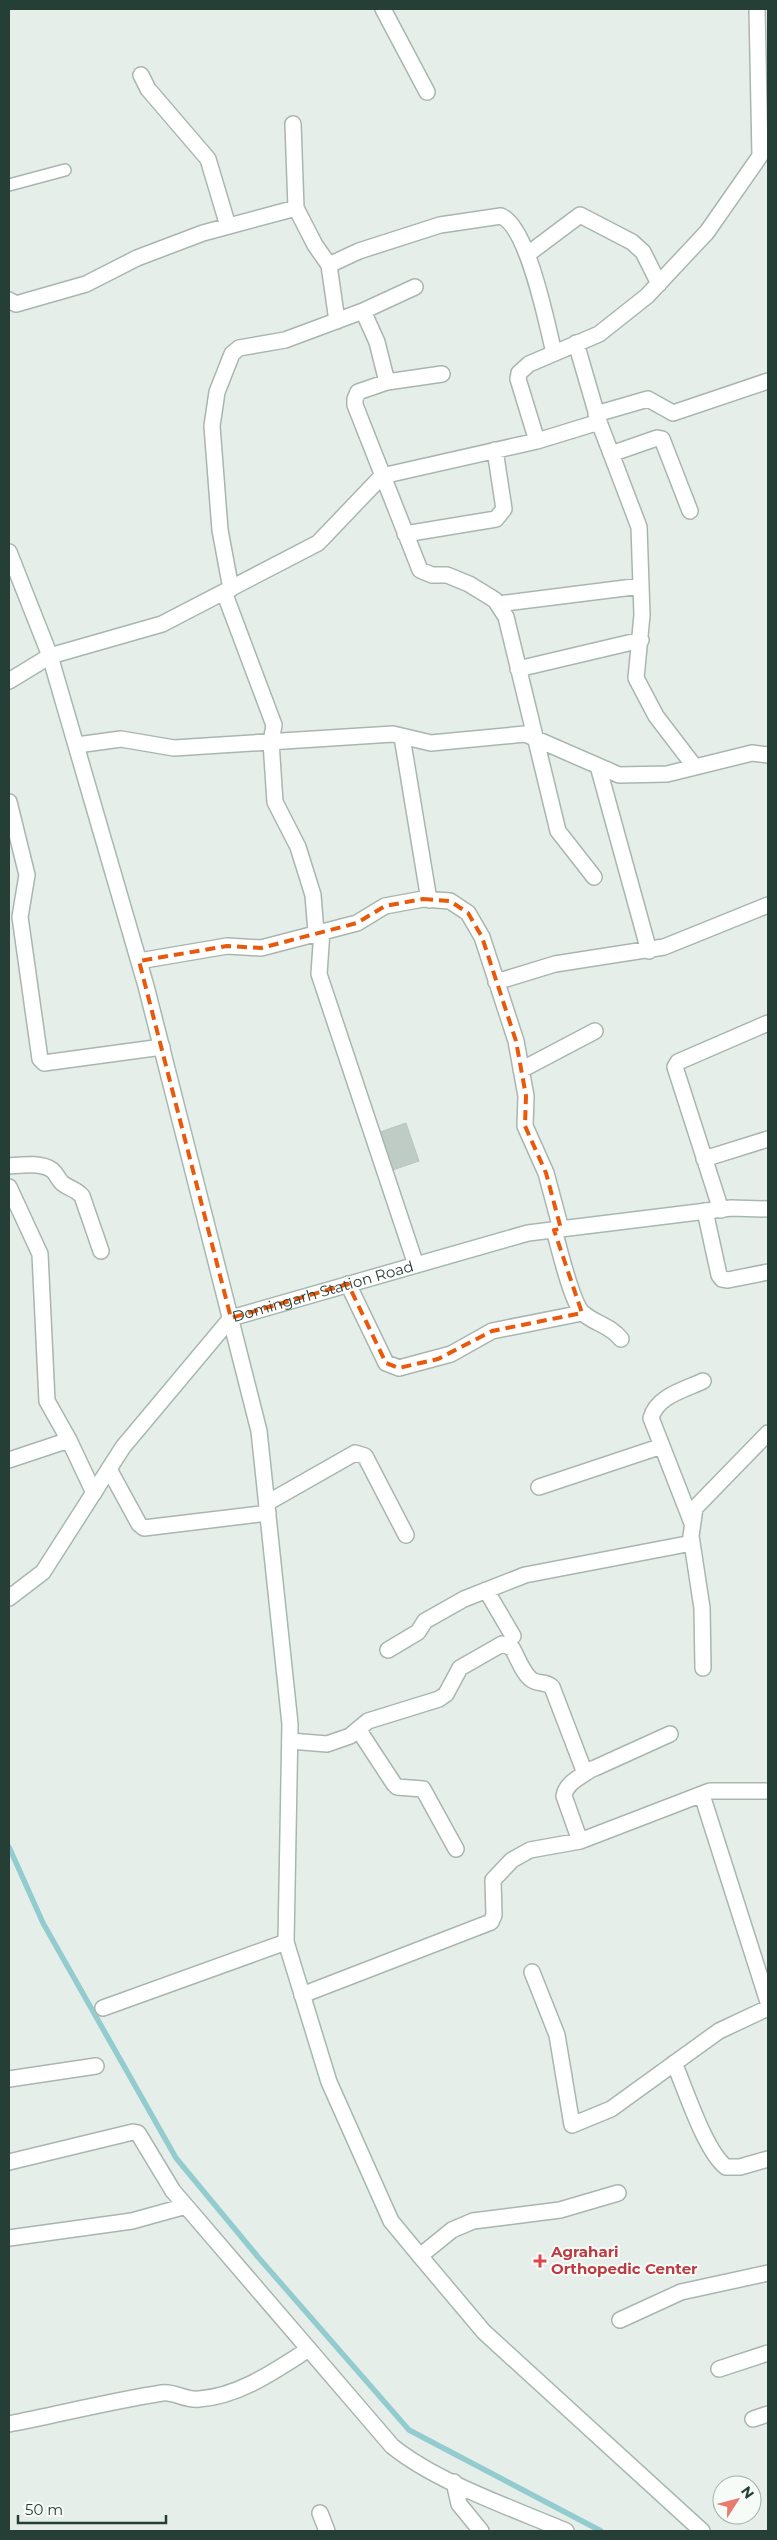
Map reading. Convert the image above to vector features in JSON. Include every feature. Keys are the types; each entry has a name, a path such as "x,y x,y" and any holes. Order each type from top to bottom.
{"street":[{"path":"383,9 427,92"},
{"path":"536,440 518,379 519,373 529,364 599,334 647,296 707,232 760,156 757,9"},
{"path":"141,75 148,89 208,159 228,226"},
{"path":"293,124 296,208 315,245 329,265 337,321"},
{"path":"9,300 16,304 78,287 137,258 203,233 296,208"},
{"path":"329,265 359,251 440,225 496,215 506,218 528,254 554,353"},
{"path":"528,254 580,215 632,242 643,252 659,284"},
{"path":"415,287 363,311 285,340 239,348 232,354 217,392 212,426 220,530 227,590 274,725 272,742 275,802 298,847 313,895 319,932 319,974 416,1265"},
{"path":"363,311 377,342 387,382"},
{"path":"576,344 597,418 639,527 641,640 636,659 636,678 641,691 656,716 695,767"},
{"path":"442,374 387,382 358,392 355,405 420,570 432,575 447,575 469,584 495,600 506,617 558,831 594,877"},
{"path":"9,681 50,656 162,624 318,543 382,476 536,440 648,399 673,413 768,381"},
{"path":"611,454 657,438 662,440 690,511"},
{"path":"405,534 496,519 501,515 504,509 495,450"},
{"path":"9,552 50,656 139,961 259,1431 290,1724 286,1942 329,2082 391,2221 420,2256 484,2332 702,2531"},
{"path":"498,604 641,586"},
{"path":"518,670 641,640"},
{"path":"77,744 121,739 174,748 393,734 431,743 525,734 619,775 666,774 752,753 768,755"},
{"path":"402,737 429,900"},
{"path":"598,766 649,951"},
{"path":"9,802 28,875 20,917 40,1059 44,1063 162,1047"},
{"path":"139,961 227,946 261,948 357,923 385,906 429,900 450,901 468,913 482,937 516,1041 526,1096 524,1126 546,1173 557,1229 577,1306 582,1313 615,1331 621,1339"},
{"path":"496,982 555,964 649,951 692,937 768,905"},
{"path":"721,1210 675,1067 678,1062 768,1023"},
{"path":"521,1070 595,1030"},
{"path":"704,1159 768,1138"},
{"path":"9,1166 26,1164 46,1168 53,1171 62,1183 77,1190 82,1196 101,1251"},
{"path":"9,1187 40,1254 46,1402 69,1440 94,1493"},
{"name":"Domingarh Station Road","path":"9,1598 43,1572 123,1447 231,1318 528,1233 704,1211 768,1208"},
{"path":"704,1211 719,1275 722,1279 728,1280 768,1272"},
{"path":"348,1284 386,1363 392,1368 452,1354 492,1331 582,1313"},
{"path":"693,1524 650,1418 653,1411 666,1398 703,1381"},
{"path":"703,1668 702,1608 692,1543 695,1508 768,1434"},
{"path":"9,1460 69,1440"},
{"path":"539,1488 662,1446"},
{"path":"109,1469 139,1524 144,1528 268,1508 355,1452 360,1453 365,1456 406,1535"},
{"path":"388,1650 418,1632 425,1621 486,1590 525,1575 692,1543"},
{"path":"486,1590 513,1636"},
{"path":"290,1741 327,1744 350,1736 368,1721 439,1699 446,1694 460,1668 502,1644 512,1648 529,1678 535,1682 547,1682 552,1687 583,1768 590,1770"},
{"path":"358,1729 397,1787 423,1789 456,1849"},
{"path":"580,1841 564,1796 565,1789 590,1770 670,1734"},
{"path":"302,1995 491,1922 494,1915 492,1880 496,1874 521,1854 530,1850 580,1841 720,1790 751,1793 768,1791"},
{"path":"702,1795 768,2002"},
{"path":"103,2008 286,1942"},
{"path":"532,1972 557,2035 572,2125 611,2109 719,2031 768,2008"},
{"path":"674,2063 710,2147 719,2162 726,2167 768,2159"},
{"path":"9,2079 96,2066"},
{"path":"9,2162 133,2132 138,2133 174,2192 392,2446 409,2460 454,2482 566,2531"},
{"path":"420,2256 452,2230 473,2220 560,2210 618,2193"},
{"path":"9,2238 132,2222 186,2206"},
{"path":"620,2320 680,2292 768,2273"},
{"path":"9,2424 165,2393 192,2400 201,2399 262,2379 309,2349"},
{"path":"719,2369 768,2353"},
{"path":"753,2419 768,2414"},
{"path":"454,2482 459,2504 481,2531"},
{"path":"320,2513 327,2531"}],"lane":[{"path":"9,185 65,170"}],"highlighted area":[{"path":"423,899 450,901 468,913 482,937 516,1041 526,1096 525,1126 546,1173 561,1229 554,1230 582,1313 492,1331 438,1359 399,1368 386,1363 348,1284 231,1318 139,961 227,946 261,948 357,923 385,906"}],"building":[{"path":"406,1123 419,1161 390,1171 377,1133"}],"waterway":[{"path":"9,1847 43,1923 176,2158 258,2257 409,2430 601,2531"}],"place":[{"name":"Agrahari Orthopedic Center","path":"540,2261"}]}
